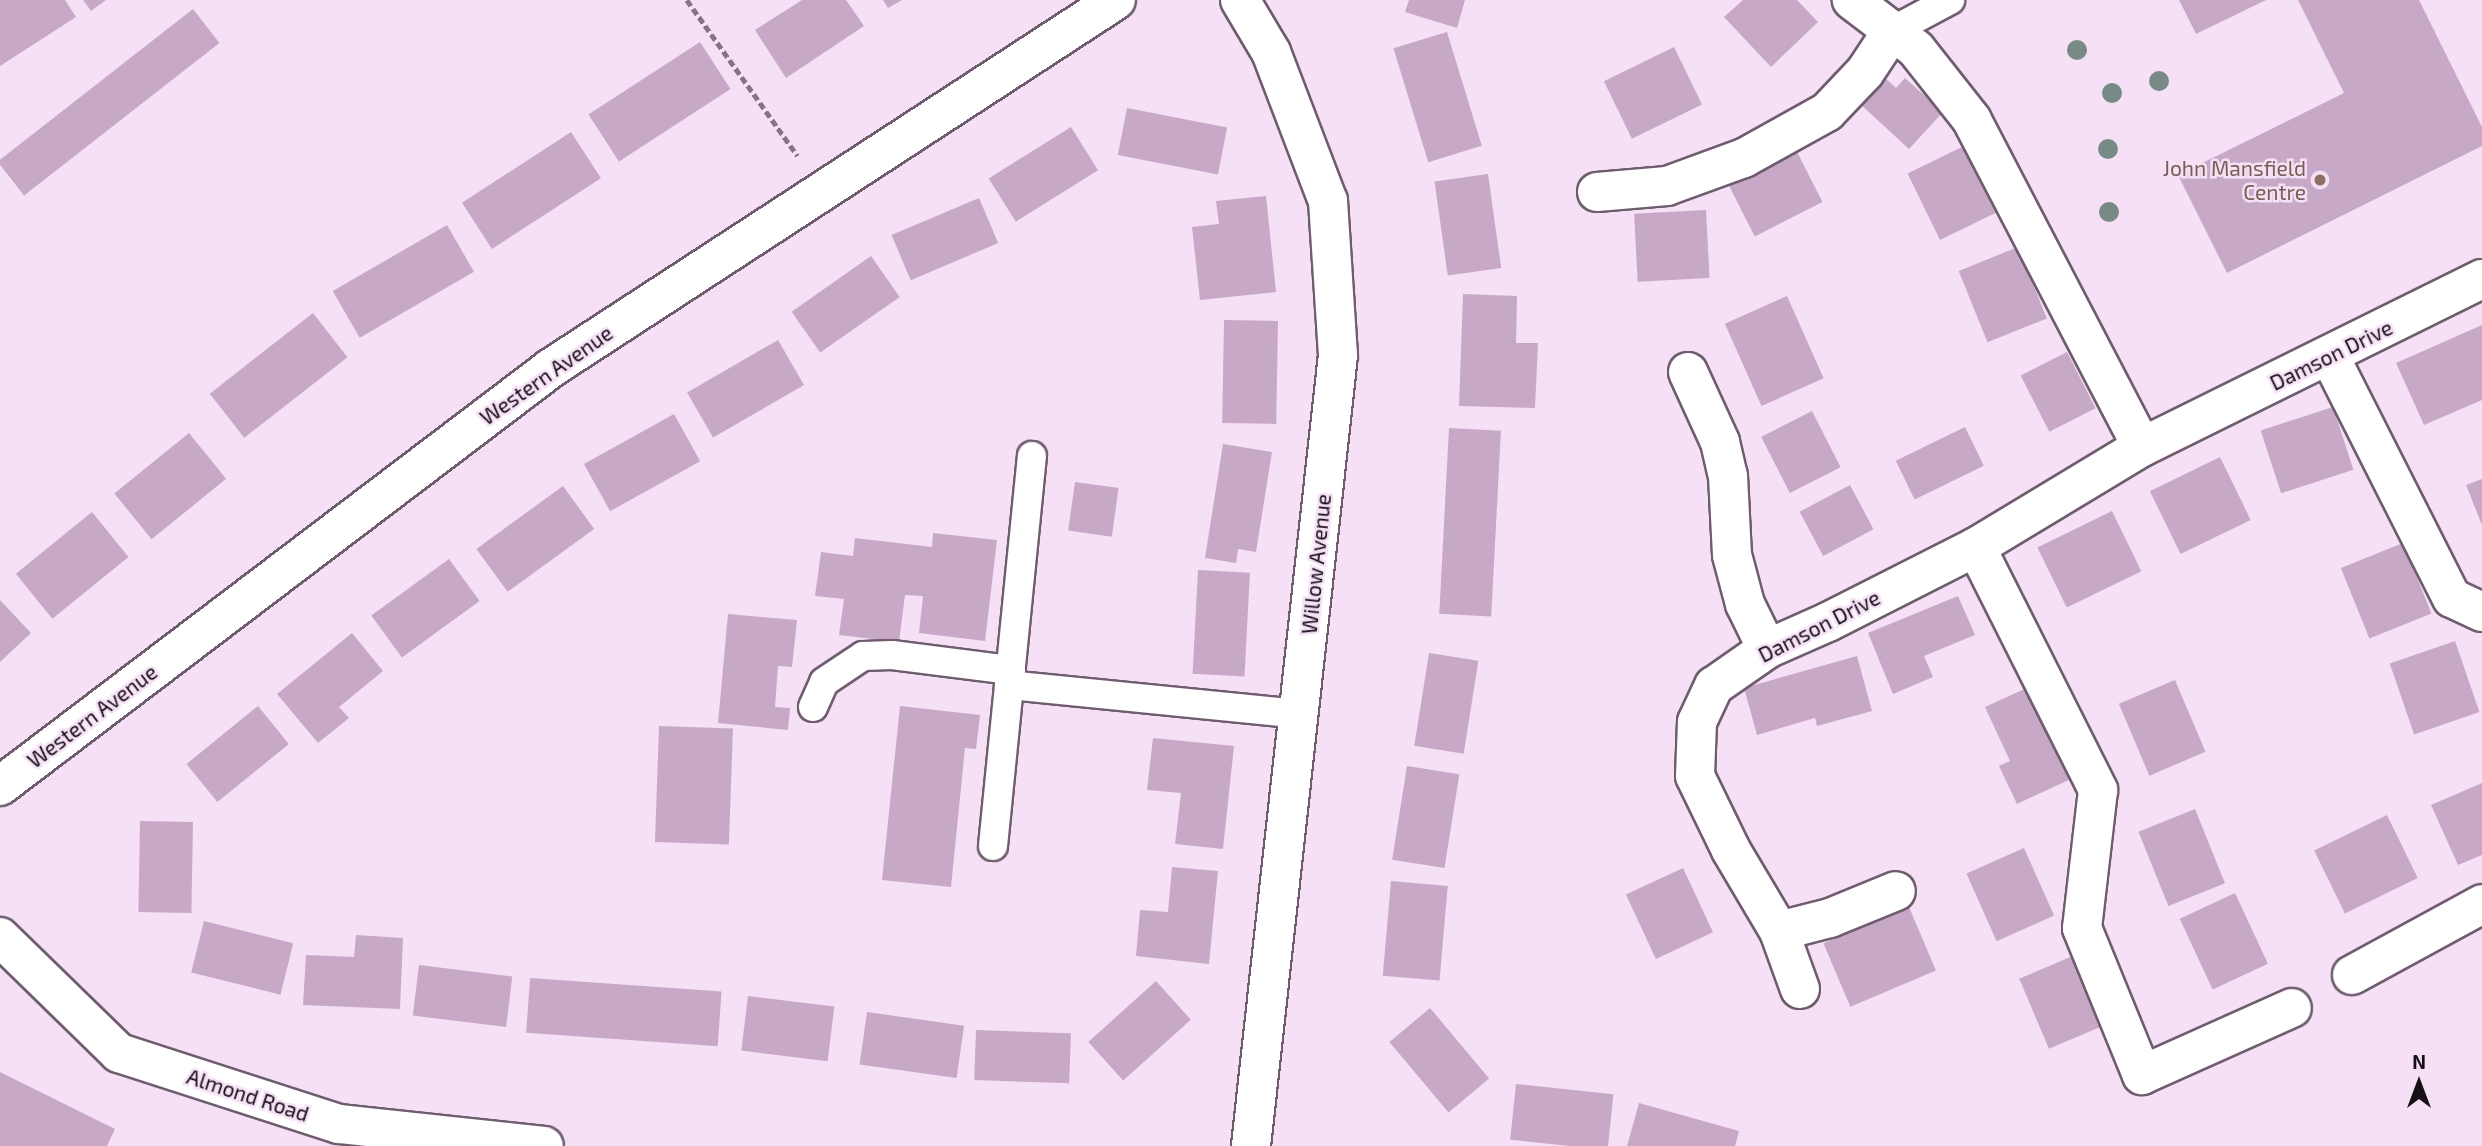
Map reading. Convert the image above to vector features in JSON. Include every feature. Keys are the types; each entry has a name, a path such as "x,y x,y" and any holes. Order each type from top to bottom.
{"street":[{"name":"Western Avenue","path":"0,786 551,368 1116,0"},
{"name":"Willow Avenue","path":"1240,0 1271,52 1328,201 1338,355 1251,1146"},
{"path":"1852,0 1916,49 1972,120 2142,447"},
{"path":"1597,192 1667,186 1744,158 1768,145 1827,112 1865,72 1892,31"},
{"name":"Damson Drive","path":"1800,989 1779,931 1731,850 1695,776 1697,722 1714,686 1767,649 1828,622 1976,547 2142,447 2330,357 2482,279"},
{"path":"2330,357 2452,598 2482,612"},
{"path":"1688,372 1720,442 1728,477 1732,555 1745,604 1767,649"},
{"path":"1976,547 2098,790 2082,928 2142,1076 2292,1009"},
{"path":"1779,931 1830,918 1896,891"},
{"path":"2352,975 2482,904"},
{"name":"Almond Road","path":"0,937 119,1053 339,1124 544,1146"}],"lane":[{"path":"1892,31 1950,0"},
{"path":"993,846 1032,456"},
{"path":"813,707 824,682 863,656 892,655 1010,677 1300,714"}],"path":[{"path":"687,0 823,191"}],"building":[{"path":"0,0 65,0 76,17 0,66"},
{"path":"83,0 106,0 91,11"},
{"path":"802,0 846,0 864,26 786,78 755,30"},
{"path":"883,0 902,0 888,8"},
{"path":"1409,0 1465,0 1457,28 1405,12"},
{"path":"1743,0 1797,0 1818,22 1771,67 1724,17"},
{"path":"2179,0 2266,0 2196,34"},
{"path":"2298,0 2419,0 2482,127 2482,146 2227,273 2178,175 2344,93"},
{"path":"193,9 219,43 24,196 0,165 0,160"},
{"path":"1447,32 1482,146 1428,162 1393,48"},
{"path":"700,42 730,89 619,161 588,114"},
{"path":"1674,47 1702,105 1632,139 1604,81"},
{"path":"1884,77 1896,88 1905,78 1943,112 1909,149 1859,103"},
{"path":"1127,108 1227,127 1218,175 1118,155"},
{"path":"1071,127 1098,170 1016,222 989,178"},
{"path":"571,132 601,178 492,249 462,203"},
{"path":"1793,144 1823,202 1755,236 1725,179"},
{"path":"1966,145 1998,212 1940,240 1908,173"},
{"path":"1488,174 1501,268 1448,276 1435,182"},
{"path":"1266,196 1276,292 1200,300 1192,227 1219,224 1216,201"},
{"path":"979,198 998,243 911,280 892,235"},
{"path":"1706,210 1710,278 1638,282 1634,214"},
{"path":"447,225 474,272 360,338 333,291"},
{"path":"2018,247 2047,318 1988,342 1959,271"},
{"path":"871,256 900,297 820,353 792,312"},
{"path":"1463,294 1517,296 1516,343 1538,343 1535,408 1459,406"},
{"path":"1787,296 1824,378 1761,406 1725,324"},
{"path":"313,313 347,357 244,438 210,394"},
{"path":"1224,320 1278,321 1276,424 1222,423"},
{"path":"2482,325 2482,400 2424,425 2396,363"},
{"path":"778,340 804,385 713,438 687,393"},
{"path":"2067,352 2096,408 2049,432 2021,376"},
{"path":"2333,407 2353,470 2281,493 2261,430"},
{"path":"1812,411 1841,467 1790,493 1761,437"},
{"path":"674,414 700,461 610,511 584,464"},
{"path":"1965,427 1984,466 1915,499 1896,461"},
{"path":"1449,428 1501,431 1491,616 1439,614"},
{"path":"189,433 226,479 152,539 114,493"},
{"path":"1223,444 1272,452 1256,552 1238,549 1236,563 1205,558"},
{"path":"2220,457 2251,520 2181,554 2150,491"},
{"path":"2482,479 2482,525 2466,485"},
{"path":"1075,482 1119,488 1112,537 1068,531"},
{"path":"1850,485 1873,529 1823,556 1800,512"},
{"path":"563,486 594,529 508,592 476,549"},
{"path":"2112,511 2141,571 2067,608 2037,547"},
{"path":"92,512 129,557 52,619 16,574"},
{"path":"933,533 997,540 985,641 919,633 923,596 905,595 899,642 839,635 844,599 815,596 821,552 853,556 855,538 932,547"},
{"path":"2403,543 2431,613 2369,639 2341,568"},
{"path":"449,559 480,601 402,657 371,615"},
{"path":"1198,570 1250,573 1244,677 1193,674"},
{"path":"1958,596 1975,635 1924,656 1933,677 1893,694 1868,633"},
{"path":"0,600 31,633 0,662"},
{"path":"728,614 797,620 792,667 778,666 775,707 790,708 788,730 718,723"},
{"path":"352,633 383,671 339,707 349,718 318,743 277,694"},
{"path":"2455,641 2479,712 2414,734 2390,663"},
{"path":"1429,653 1478,661 1464,754 1414,746"},
{"path":"1857,656 1872,711 1817,726 1815,718 1757,735 1744,688"},
{"path":"2175,680 2205,752 2149,776 2119,704"},
{"path":"2031,686 2073,778 2017,804 1999,766 2010,761 1985,707"},
{"path":"258,706 289,744 217,802 187,764"},
{"path":"900,706 980,715 976,749 965,748 951,887 882,880"},
{"path":"659,726 733,729 729,845 655,842"},
{"path":"1153,738 1234,746 1223,849 1175,844 1181,793 1147,790"},
{"path":"1407,766 1459,774 1444,868 1392,860"},
{"path":"2482,783 2482,855 2458,865 2431,805"},
{"path":"2195,809 2225,883 2168,906 2138,832"},
{"path":"2387,815 2418,878 2345,913 2314,851"},
{"path":"140,821 193,822 191,913 138,912"},
{"path":"2024,848 2054,916 1997,941 1966,874"},
{"path":"1172,867 1218,871 1209,964 1136,956 1140,910 1168,912"},
{"path":"1683,868 1713,932 1656,959 1626,895"},
{"path":"1391,881 1448,886 1440,981 1383,976"},
{"path":"2235,893 2268,964 2213,989 2180,919"},
{"path":"1909,907 1936,971 1850,1007 1823,943"},
{"path":"204,921 293,943 280,995 191,972"},
{"path":"356,935 403,938 400,1009 303,1005 306,955 354,957"},
{"path":"2080,953 2110,1023 2049,1049 2019,979"},
{"path":"419,965 512,976 506,1027 413,1016"},
{"path":"530,978 722,991 718,1046 526,1033"},
{"path":"1156,981 1191,1020 1123,1081 1088,1042"},
{"path":"748,996 834,1007 828,1061 741,1051"},
{"path":"1430,1008 1489,1078 1449,1113 1389,1042"},
{"path":"867,1012 964,1026 957,1078 860,1064"},
{"path":"976,1030 1071,1033 1069,1083 974,1080"},
{"path":"0,1072 115,1129 107,1146 0,1146"},
{"path":"1516,1084 1613,1094 1608,1146 1570,1146 1510,1140"},
{"path":"1639,1103 1739,1131 1735,1146 1627,1146"}],"place":[{"name":"John Mansfield Centre","path":"2320,180"}]}
